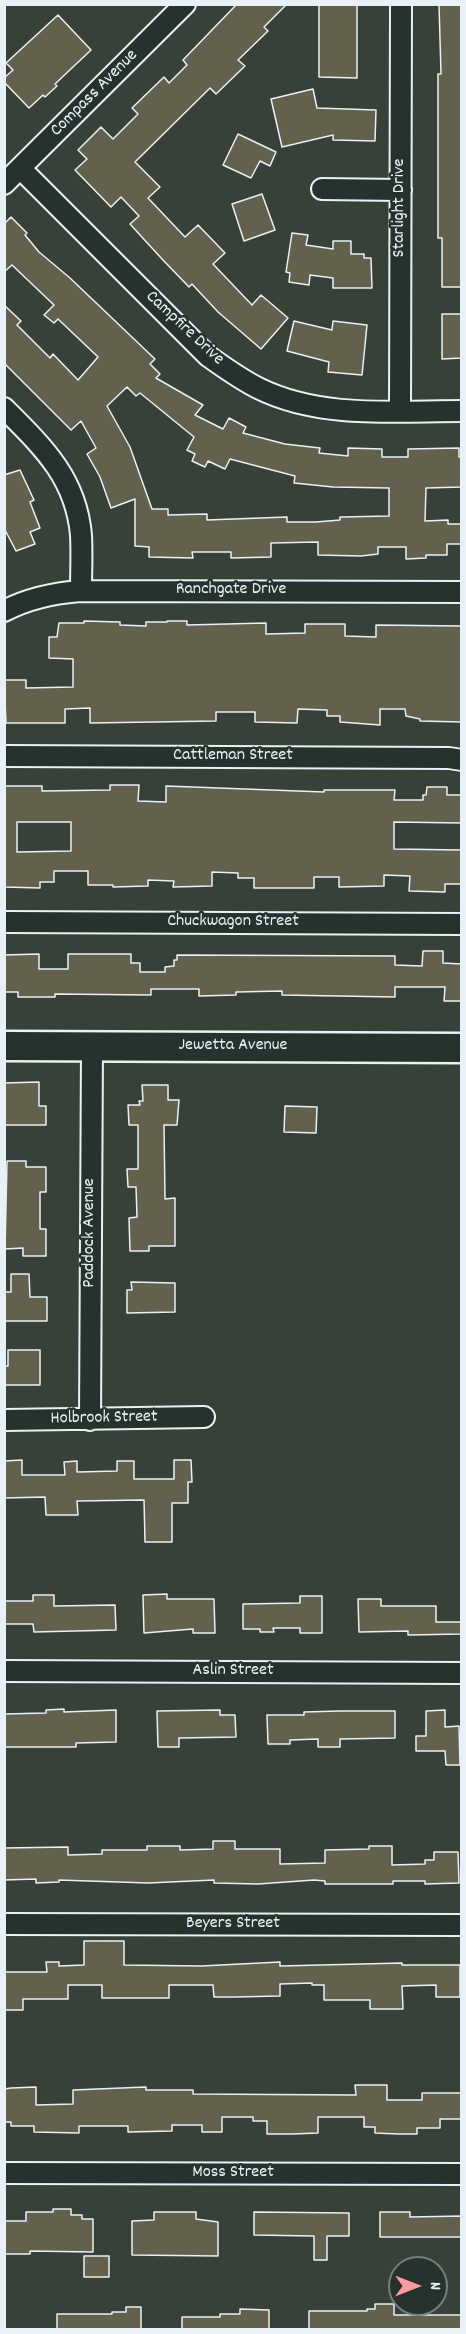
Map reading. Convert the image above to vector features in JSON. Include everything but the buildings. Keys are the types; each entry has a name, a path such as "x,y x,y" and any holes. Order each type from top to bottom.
{"street":[{"name":"Compass Avenue","path":"4,184 184,4"},
{"name":"Starlight Drive","path":"400,411 401,4"},
{"name":"Campfire Drive","path":"20,168 208,356 234,375 270,393 319,408 462,411"},
{"path":"322,189 401,190"},
{"path":"4,408 45,449 59,468 70,490 81,536 81,591"},
{"name":"Ranchgate Drive","path":"4,611 29,599 55,592 462,592"},
{"name":"Cattleman Street","path":"4,756 449,758 462,760"},
{"name":"Chuckwagon Street","path":"4,922 462,924"},
{"name":"Jewetta Avenue","path":"4,1046 462,1048"},
{"name":"Paddock Avenue","path":"90,1420 92,1047"},
{"name":"Holbrook Street","path":"4,1420 204,1417"},
{"name":"Aslin Street","path":"4,1671 462,1673"},
{"name":"Beyers Street","path":"4,1924 462,1925"},
{"name":"Moss Street","path":"4,2173 462,2174"}]}
